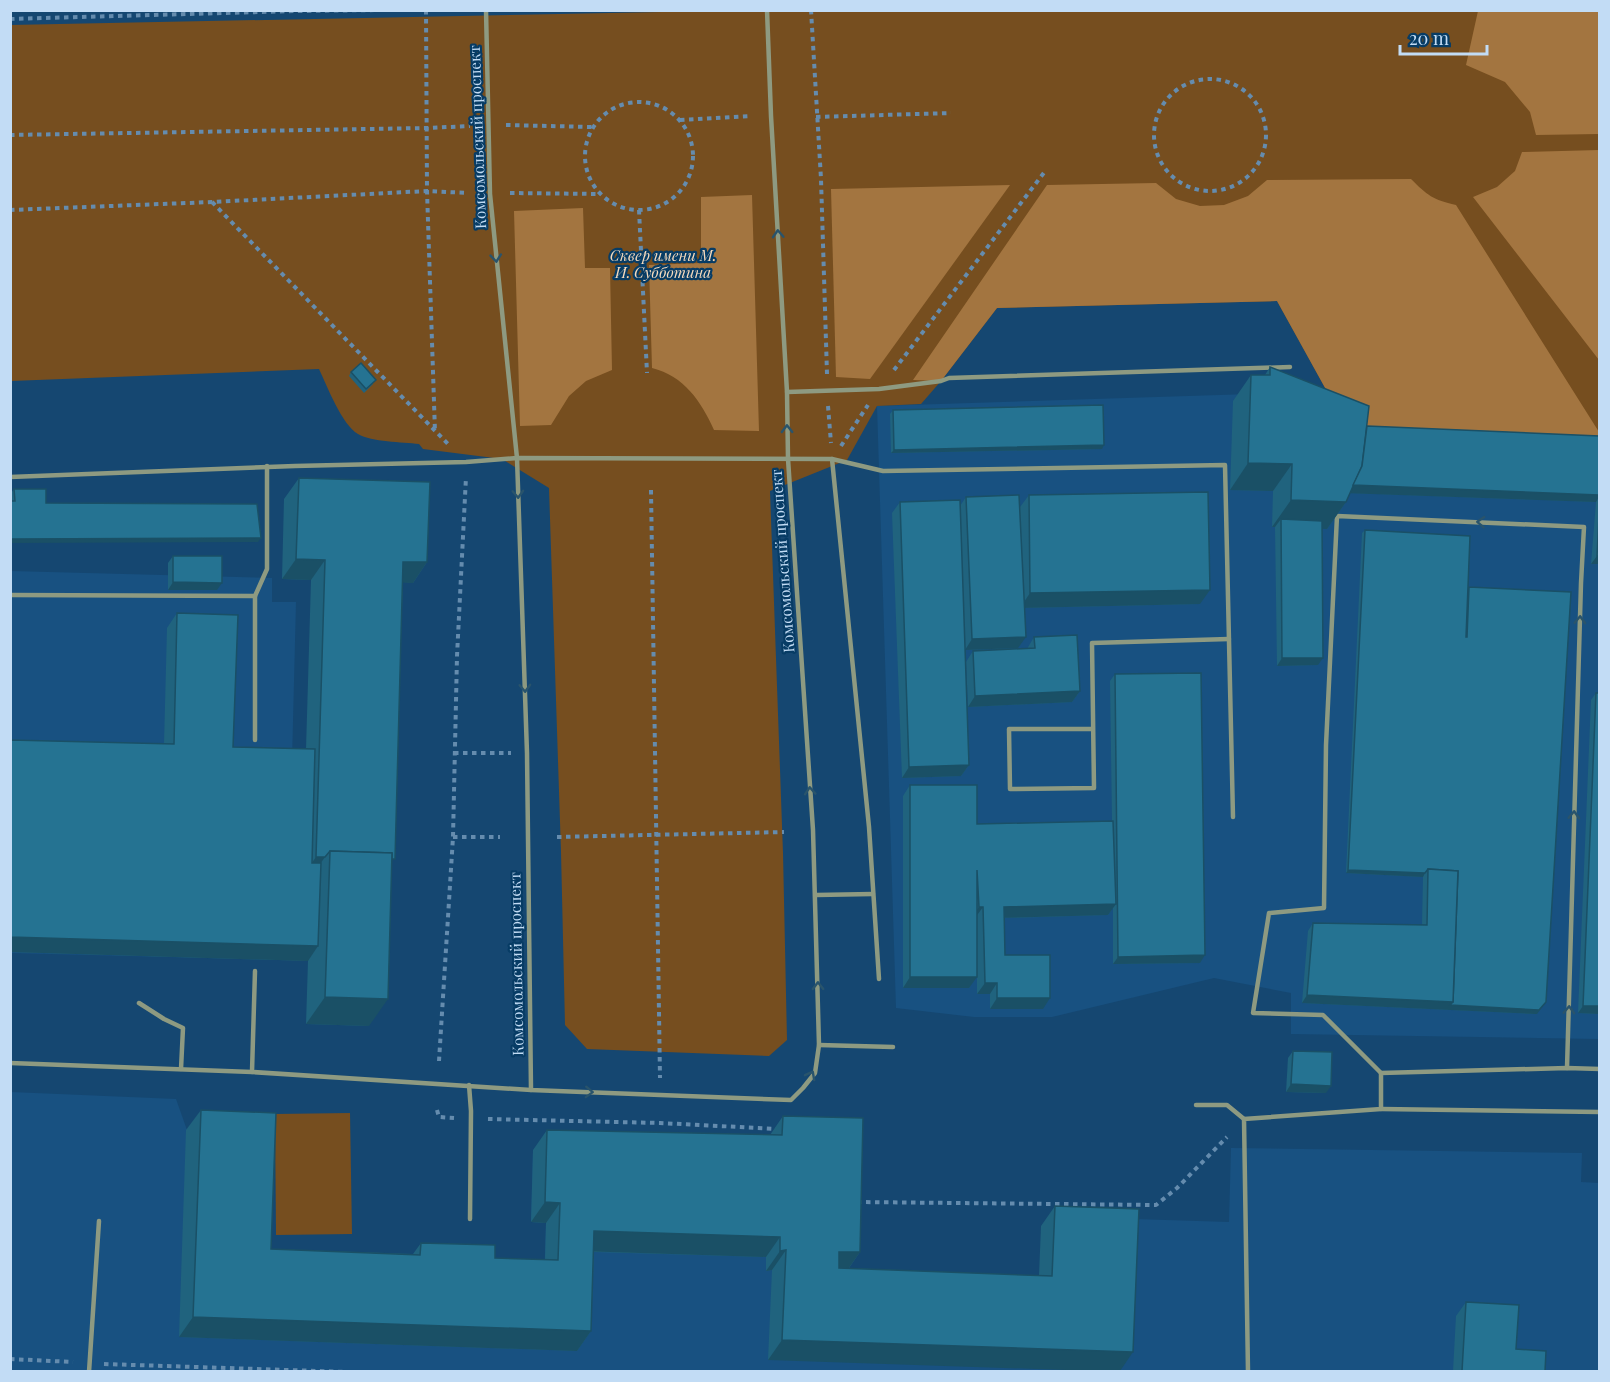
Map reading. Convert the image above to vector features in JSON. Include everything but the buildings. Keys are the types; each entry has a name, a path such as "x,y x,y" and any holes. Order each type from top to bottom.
{"lane":[{"name":"Комсомольский проспект","path":"486,10 490,194 517,458 527,753 531,1090 791,1100 815,1073 819,1045 816,895 788,459 787,392 767,10"},
{"path":"787,392 879,389 950,378 1290,367"},
{"path":"10,477 267,466 466,462 517,458 832,459 884,471 1225,465 1233,817"},
{"path":"832,459 869,827 879,979"},
{"path":"255,740 255,596 267,569 267,466"},
{"path":"1381,1109 1381,1073 1323,1015 1253,1013 1269,913 1324,908 1326,745 1337,516 1584,527 1567,1068"},
{"path":"10,595 255,596"},
{"path":"1093,729 1009,729 1010,789 1094,788 1092,643 1229,639"},
{"path":"816,895 873,894"},
{"path":"252,1072 255,971"},
{"path":"139,1003 183,1028 181,1069"},
{"path":"819,1045 892,1047"},
{"path":"10,1063 252,1072 531,1090"},
{"path":"1381,1073 1599,1069"},
{"path":"469,1085 470,1219"},
{"path":"1196,1105 1227,1105 1244,1119 1381,1109 1599,1112"},
{"path":"1244,1119 1248,1371"},
{"path":"89,1371 99,1221"}],"path":[{"path":"10,19 381,10"},
{"path":"212,202 435,432 427,191 426,10"},
{"path":"811,10 832,459"},
{"path":"1213,79 1231,83 1246,93 1258,106 1265,130 1262,155 1251,173 1236,184 1213,191 1198,190 1175,179 1160,161 1155,148 1156,117 1173,93 1188,83 1213,79"},
{"path":"643,102 660,106 670,112 680,120 692,147 692,165 682,188 664,204 652,209 623,208 607,200 592,185 585,165 587,140 593,127 600,117 626,103 643,102"},
{"path":"816,117 951,113"},
{"path":"680,120 750,116"},
{"path":"506,125 593,127"},
{"path":"10,135 470,126"},
{"path":"832,459 879,389 1046,170"},
{"path":"10,210 427,191 468,193"},
{"path":"510,193 600,194"},
{"path":"639,210 646,373"},
{"path":"439,1061 453,837 454,753 466,462"},
{"path":"651,490 660,1052"},
{"path":"454,753 527,753"},
{"path":"557,837 784,832"},
{"path":"453,837 500,837"},
{"path":"437,1110 440,1118 660,1123 782,1129"},
{"path":"852,1202 1156,1205 1177,1188 1244,1119"},
{"path":"10,1359 349,1371"}],"shaded area":[{"path":"1251,394 1599,445 1599,1039 1291,1034 1291,993 1214,978 1052,1017 974,1017 896,1008 877,406"},
{"path":"11,571 272,578 272,602 296,602 287,960 11,953"},
{"path":"11,1092 176,1099 187,1130 257,1269 544,1281 546,1223 531,1222 533,1150 768,1155 846,1272 1038,1297 1134,1219 1229,1222 1231,1148 1582,1153 1581,1182 1599,1183 1599,1371 11,1372"}],"green space":[{"name":"Сквер имени М. И. Субботина","path":"763,10 1599,11 1599,445 1350,433 1277,301 997,308 921,404 877,406 847,460 770,491 787,1040 769,1056 587,1049 565,1025 549,488 502,459 423,449 419,444 379,440 358,434 341,414 319,369 11,381 10,25"},
{"path":"1478,11 1599,11 1599,134 1536,135 1530,112 1505,82 1466,65"},
{"path":"1600,150 1599,360 1473,197 1497,187 1515,171 1522,152"},
{"path":"1411,179 1431,196 1456,205 1599,432 1599,445 1350,433 1277,301 997,308 941,381 913,380 1047,185 1156,183 1176,199 1200,206 1224,205 1248,196 1267,180"},
{"path":"1010,185 870,379 836,377 831,189"},
{"path":"752,195 759,431 714,430 697,400 682,383 652,368 649,265 701,263 701,197"},
{"path":"583,208 585,268 610,268 612,370 586,381 569,396 551,425 520,426 514,211"},
{"path":"350,1113 352,1234 276,1235 275,1114"}]}
